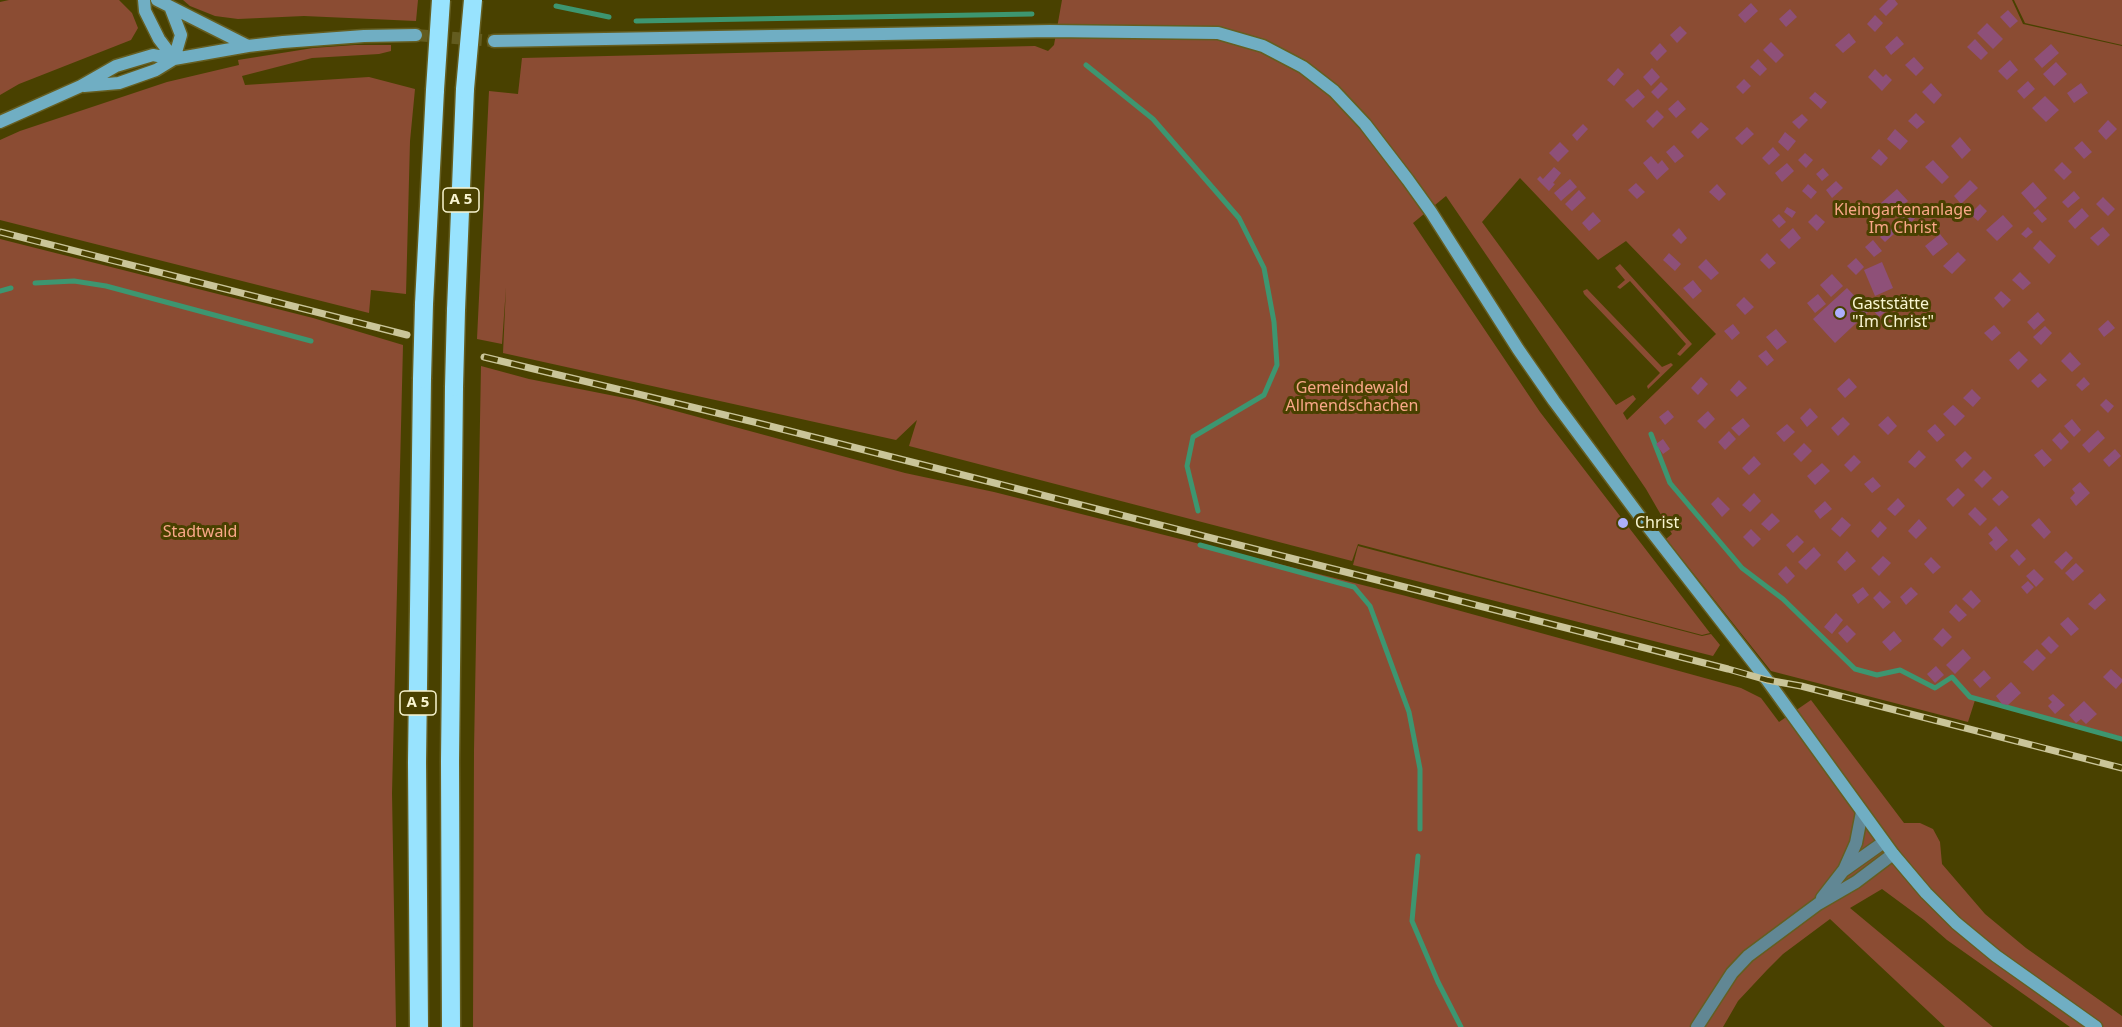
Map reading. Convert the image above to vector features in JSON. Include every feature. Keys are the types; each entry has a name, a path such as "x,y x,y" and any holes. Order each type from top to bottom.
{"highway":[{"name":"A 5","path":"419,1027 417,750 422,380 441,0"},
{"name":"A 5","path":"451,1027 450,761 454,387 465,89 473,0"}],"main road":[{"path":"144,0 145,11 159,39 174,59"},
{"path":"157,0 248,46"},
{"path":"171,9 181,35 174,59"},
{"path":"494,41 1050,31 1218,33 1263,46 1303,67 1334,91 1365,124 1408,180 1554,402 1767,680 1893,854 1926,893 1956,923 1996,956 2096,1027"},
{"path":"0,122 81,86 116,66 153,55 174,59 248,46 325,38 416,35"}],"street":[{"path":"1818,904 1843,871 1856,843 1862,812"},
{"path":"1843,871 1884,842"},
{"path":"1697,1027 1732,973 1748,956 1818,904 1856,882 1893,854"}],"green space":[{"path":"9,0 119,0 132,13 138,28 131,40 19,84 0,95 0,2"},
{"path":"183,0 418,0 416,21 304,16 238,19 215,16 190,6"},
{"path":"1062,0 2012,0 2023,24 2122,46 2122,737 1976,697 1968,722 1771,671 1666,539 1672,534 1646,489 1446,196 1413,223 1540,412 1710,633 1702,635 1358,544 1352,561 909,446 917,420 896,440 503,353 506,287 502,344 477,339 489,91 518,94 522,58 1035,46 1048,51 1054,45","holes":["1520,178 1598,260 1626,241 1716,334 1627,420 1623,413 1636,399 1633,395 1616,405 1482,222"]},
{"path":"2014,0 2122,0 2122,45 2025,23"},
{"path":"391,45 391,51 379,54 312,58 242,76 245,85 369,77 415,89 410,141 406,294 371,290 369,313 0,220 0,140 20,131 167,82 239,65 238,60 313,48"},
{"name":"Stadtwald","path":"0,239 313,318 403,345 392,793 396,1027 0,1027"},
{"path":"1620,264 1692,344 1680,356 1677,354 1686,344 1630,281 1620,289 1617,287 1625,280 1615,268"},
{"path":"1587,289 1662,367 1671,363 1673,365 1648,389 1647,386 1660,373 1584,294 1583,291"},
{"path":"481,366 529,379 635,400 905,473 994,492 1406,596 1741,688 1761,698 1779,722 1811,700 1904,823 1920,823 1933,829 1940,842 1942,864 1985,914 2026,948 2122,1016 2122,1027 2070,1027 1947,940 1882,889 1850,908 1993,1027 1945,1027 1830,919 1783,954 1767,970 1738,1001 1723,1027 473,1027 474,750"},
{"path":"1358,546 1702,636 1711,634 1720,645 1713,656 1353,565"}],"building":[{"path":"1888,0 1895,0 1898,4 1886,16 1879,9"},
{"path":"1751,3 1758,11 1745,23 1738,15"},
{"path":"1790,9 1797,17 1786,27 1779,19"},
{"path":"2008,10 2018,21 2010,28 2000,17"},
{"path":"1875,15 1883,23 1875,32 1867,24"},
{"path":"1987,23 2003,39 1993,49 1977,33"},
{"path":"1680,26 1687,33 1677,43 1670,35"},
{"path":"1849,33 1856,42 1843,53 1835,45"},
{"path":"1897,36 1904,44 1891,55 1885,47"},
{"path":"1975,39 1988,53 1981,60 1967,47"},
{"path":"1771,42 1784,55 1776,63 1763,50"},
{"path":"1660,43 1667,51 1657,61 1650,53"},
{"path":"2051,44 2059,53 2042,68 2034,59"},
{"path":"1914,57 1924,68 1916,76 1905,65"},
{"path":"1758,59 1767,69 1760,76 1750,67"},
{"path":"2010,60 2018,70 2007,80 1998,71"},
{"path":"2056,62 2067,74 2054,86 2043,74"},
{"path":"1618,68 1624,74 1614,86 1607,80"},
{"path":"1652,68 1660,77 1651,86 1643,77"},
{"path":"1875,69 1883,77 1886,74 1892,80 1882,91 1868,77"},
{"path":"1744,79 1751,86 1743,94 1736,87"},
{"path":"2028,81 2035,89 2024,99 2017,91"},
{"path":"1661,82 1668,89 1658,99 1651,92"},
{"path":"1931,83 1942,95 1934,104 1922,92"},
{"path":"2081,83 2088,93 2074,103 2067,93"},
{"path":"1638,89 1645,97 1633,108 1625,100"},
{"path":"1815,92 1827,102 1821,109 1809,98"},
{"path":"2045,96 2059,110 2046,122 2032,108"},
{"path":"1678,100 1686,109 1676,118 1668,109"},
{"path":"1657,110 1664,117 1653,128 1646,121"},
{"path":"1916,113 1925,122 1917,129 1908,121"},
{"path":"1802,114 1808,120 1799,129 1792,122"},
{"path":"2108,120 2117,129 2106,140 2098,131"},
{"path":"1701,122 1709,129 1698,139 1691,132"},
{"path":"1583,124 1588,129 1577,141 1572,135"},
{"path":"1747,127 1754,134 1742,145 1735,138"},
{"path":"1895,129 1908,141 1900,150 1887,139"},
{"path":"1785,132 1796,141 1788,151 1778,142"},
{"path":"1960,137 1971,150 1962,159 1951,146"},
{"path":"2082,141 2092,152 2084,159 2074,148"},
{"path":"1560,142 1569,151 1558,162 1549,153"},
{"path":"1674,145 1684,156 1675,163 1666,152"},
{"path":"1773,147 1780,155 1769,165 1762,158"},
{"path":"1879,149 1888,158 1881,166 1871,158"},
{"path":"1805,153 1813,160 1806,168 1798,160"},
{"path":"1651,156 1658,164 1662,160 1669,169 1657,180 1643,163"},
{"path":"1933,160 1949,177 1942,184 1925,167"},
{"path":"2062,162 2072,172 2064,180 2054,170"},
{"path":"1787,163 1794,171 1782,182 1775,173"},
{"path":"1554,167 1561,173 1549,191 1537,179 1540,176 1543,179"},
{"path":"1823,168 1829,175 1822,181 1816,174"},
{"path":"1570,179 1577,187 1561,201 1554,193"},
{"path":"1970,180 1978,188 1961,204 1954,196"},
{"path":"1836,181 1843,188 1832,198 1826,190"},
{"path":"2033,182 2047,198 2035,209 2021,193"},
{"path":"1636,183 1645,192 1637,199 1628,190"},
{"path":"1717,184 1726,194 1719,201 1709,192"},
{"path":"1808,184 1817,192 1811,199 1802,191"},
{"path":"1897,189 1908,201 1892,215 1881,203"},
{"path":"1579,190 1586,198 1572,211 1565,204"},
{"path":"2074,191 2080,198 2068,208 2062,202"},
{"path":"2103,197 2115,209 2108,216 2096,204"},
{"path":"1980,204 1987,211 1978,221 1970,214"},
{"path":"1787,207 1796,212 1792,218 1784,212"},
{"path":"1908,207 1917,216 1907,227 1898,218"},
{"path":"2082,208 2089,216 2075,229 2068,221"},
{"path":"2038,209 2047,219 2042,223 2033,213"},
{"path":"1593,212 1601,221 1589,231 1582,223"},
{"path":"1779,214 1786,222 1779,228 1772,220"},
{"path":"1816,214 1825,222 1817,231 1808,222"},
{"path":"2003,215 2013,226 1997,241 1986,230"},
{"path":"1890,227 1895,233 1885,242 1880,237"},
{"path":"2028,227 2033,232 2026,238 2021,234"},
{"path":"2103,227 2110,235 2098,246 2090,238"},
{"path":"1679,228 1687,238 1681,244 1672,235"},
{"path":"1793,228 1801,238 1789,249 1780,240"},
{"path":"1940,234 1948,244 1933,256 1925,246"},
{"path":"1873,240 1882,251 1874,257 1865,247"},
{"path":"2040,240 2056,256 2049,264 2033,248"},
{"path":"1958,252 1966,260 1952,274 1943,266"},
{"path":"1669,253 1681,264 1675,271 1663,260"},
{"path":"1767,253 1776,263 1769,269 1760,260"},
{"path":"1856,258 1864,267 1856,275 1847,266"},
{"path":"1706,259 1719,273 1711,280 1698,267"},
{"path":"1882,262 1893,288 1875,296 1864,270"},
{"path":"2020,272 2031,283 2023,290 2012,280"},
{"path":"1832,274 1843,286 1831,297 1820,285"},
{"path":"1693,280 1702,291 1693,299 1683,288"},
{"name":"Gaststätte \"Im Christ\"","path":"1847,288 1869,311 1835,343 1813,319"},
{"path":"2001,291 2011,300 2003,308 1994,298"},
{"path":"1818,294 1826,304 1815,313 1807,303"},
{"path":"1744,297 1754,307 1745,315 1736,305"},
{"path":"1883,300 1890,308 1879,317 1872,309"},
{"path":"2038,312 2045,320 2034,330 2027,322"},
{"path":"2108,320 2115,328 2104,337 2098,329"},
{"path":"1733,324 1740,333 1732,340 1724,331"},
{"path":"1994,325 2001,333 1992,341 1984,333"},
{"path":"2045,326 2052,333 2041,345 2033,337"},
{"path":"1776,329 1787,342 1777,350 1766,337"},
{"path":"1766,350 1774,360 1767,366 1758,356"},
{"path":"2019,351 2028,360 2018,370 2009,360"},
{"path":"2070,352 2081,364 2072,372 2061,361"},
{"path":"2040,373 2047,380 2038,388 2031,381"},
{"path":"1701,377 1708,384 1698,395 1691,388"},
{"path":"2084,377 2090,384 2082,391 2076,385"},
{"path":"1849,378 1857,387 1845,398 1837,389"},
{"path":"1739,380 1747,388 1737,397 1730,390"},
{"path":"1972,389 1981,398 1973,407 1963,398"},
{"path":"2106,399 2114,406 2108,413 2100,405"},
{"path":"1953,405 1965,416 1955,426 1943,414"},
{"path":"1810,408 1818,417 1807,427 1800,418"},
{"path":"1668,410 1674,417 1665,425 1659,417"},
{"path":"1708,411 1715,419 1705,429 1697,421"},
{"path":"1888,416 1897,426 1888,435 1878,425"},
{"path":"1843,417 1850,424 1838,436 1831,428"},
{"path":"1743,418 1750,426 1739,436 1731,428"},
{"path":"2072,419 2081,430 2074,437 2064,426"},
{"path":"1787,424 1795,432 1784,442 1776,433"},
{"path":"1935,424 1945,435 1937,442 1927,431"},
{"path":"2098,430 2105,438 2089,453 2082,445"},
{"path":"1729,431 1736,439 1725,450 1718,442"},
{"path":"2060,432 2069,442 2061,450 2052,440"},
{"path":"1663,439 1670,449 1663,454 1656,444"},
{"path":"1804,443 1812,451 1801,462 1793,454"},
{"path":"2042,449 2052,460 2044,467 2034,455"},
{"path":"2115,449 2121,456 2109,467 2103,460"},
{"path":"1919,450 1926,457 1915,468 1908,462"},
{"path":"1965,451 1972,458 1962,468 1955,460"},
{"path":"1854,455 1861,462 1851,472 1844,465"},
{"path":"1754,456 1761,464 1749,475 1742,468"},
{"path":"1822,463 1830,471 1815,485 1807,476"},
{"path":"1984,470 1992,478 1982,488 1974,480"},
{"path":"1873,477 1881,486 1872,493 1864,484"},
{"path":"2080,482 2090,493 2076,506 2070,498 2075,493 2072,489"},
{"path":"1958,488 1965,495 1953,507 1946,499"},
{"path":"2002,490 2009,497 1999,506 1992,499"},
{"path":"1754,493 1761,501 1750,512 1742,505"},
{"path":"1718,497 1730,509 1722,517 1711,504"},
{"path":"1898,498 1905,506 1895,516 1887,509"},
{"path":"1825,501 1832,509 1820,519 1814,511"},
{"path":"1975,507 1987,519 1980,526 1968,514"},
{"path":"1772,513 1780,521 1769,531 1761,524"},
{"path":"1842,517 1851,525 1840,537 1831,529"},
{"path":"2039,518 2051,532 2044,539 2031,525"},
{"path":"1919,519 1927,528 1916,539 1908,531"},
{"path":"1880,521 1887,528 1878,538 1871,531"},
{"path":"1996,526 2008,540 1996,551 1989,543 1993,540 1988,534"},
{"path":"1751,529 1761,539 1753,547 1743,537"},
{"path":"1797,535 1804,542 1793,553 1786,545"},
{"path":"1814,547 1821,555 1806,570 1798,562"},
{"path":"2017,549 2026,559 2019,566 2010,556"},
{"path":"1847,551 1856,561 1845,571 1837,562"},
{"path":"2066,551 2073,558 2062,570 2054,562"},
{"path":"1883,556 1891,563 1879,576 1871,568"},
{"path":"1931,557 1941,567 1933,574 1924,564"},
{"path":"2076,563 2084,571 2073,581 2065,573"},
{"path":"1786,566 1795,576 1787,584 1778,574"},
{"path":"2034,569 2044,579 2036,587 2026,576"},
{"path":"2028,581 2034,587 2027,594 2021,587"},
{"path":"1863,587 1869,595 1858,604 1852,595"},
{"path":"1911,587 1918,594 1906,605 1900,597"},
{"path":"1971,590 1981,601 1973,609 1962,599"},
{"path":"1880,591 1891,602 1883,609 1873,598"},
{"path":"2100,593 2106,600 2095,610 2088,604"},
{"path":"1956,604 1967,615 1959,622 1949,612"},
{"path":"1836,613 1843,620 1832,634 1824,627"},
{"path":"2068,617 2079,629 2071,636 2060,624"},
{"path":"1847,625 1856,634 1847,643 1838,633"},
{"path":"1943,628 1952,637 1942,647 1933,639"},
{"path":"1894,631 1902,641 1890,651 1882,642"},
{"path":"2049,636 2059,646 2051,654 2041,644"},
{"path":"1963,649 1971,658 1955,674 1946,665"},
{"path":"2037,649 2046,658 2033,671 2023,662"},
{"path":"1936,666 1944,675 1935,683 1927,674"},
{"path":"2111,669 2122,679 2116,689 2103,677"},
{"path":"1984,670 1991,678 1980,688 1973,680"},
{"path":"2011,682 2021,693 2008,705 2002,704 1996,696"},
{"path":"2053,694 2065,705 2055,714 2048,706 2052,702 2048,698"},
{"path":"2084,701 2097,714 2086,724 2081,719 2076,723 2069,715"}],"waterway":[{"path":"556,6 609,17"},
{"path":"636,21 1032,14"},
{"path":"1086,65 1153,119 1239,218 1264,268 1274,322 1277,365 1264,395 1193,437 1187,466 1198,511"},
{"path":"35,283 74,281 106,286 311,341"},
{"path":"0,291 11,288"},
{"path":"1651,434 1670,483 1742,568 1783,599 1855,669 1877,675 1900,670 1935,688 1952,677 1970,697 2122,739"},
{"path":"1200,545 1354,587 1370,606 1409,712 1420,769 1420,829"},
{"path":"1418,856 1412,921 1438,982 1461,1027"}],"tunnel":[{"path":"416,35 494,41"}],"railway":[{"path":"0,232 407,335"},
{"path":"484,357 754,422 2122,768"}],"place":[{"name":"Gaststätte \"Im Christ\"","path":"1840,313"},
{"name":"Christ","path":"1623,523"}],"park label":[{"name":"Kleingartenanlage Im Christ","path":"1903,219"},
{"name":"Gemeindewald Allmendschachen","path":"1352,397"}]}
